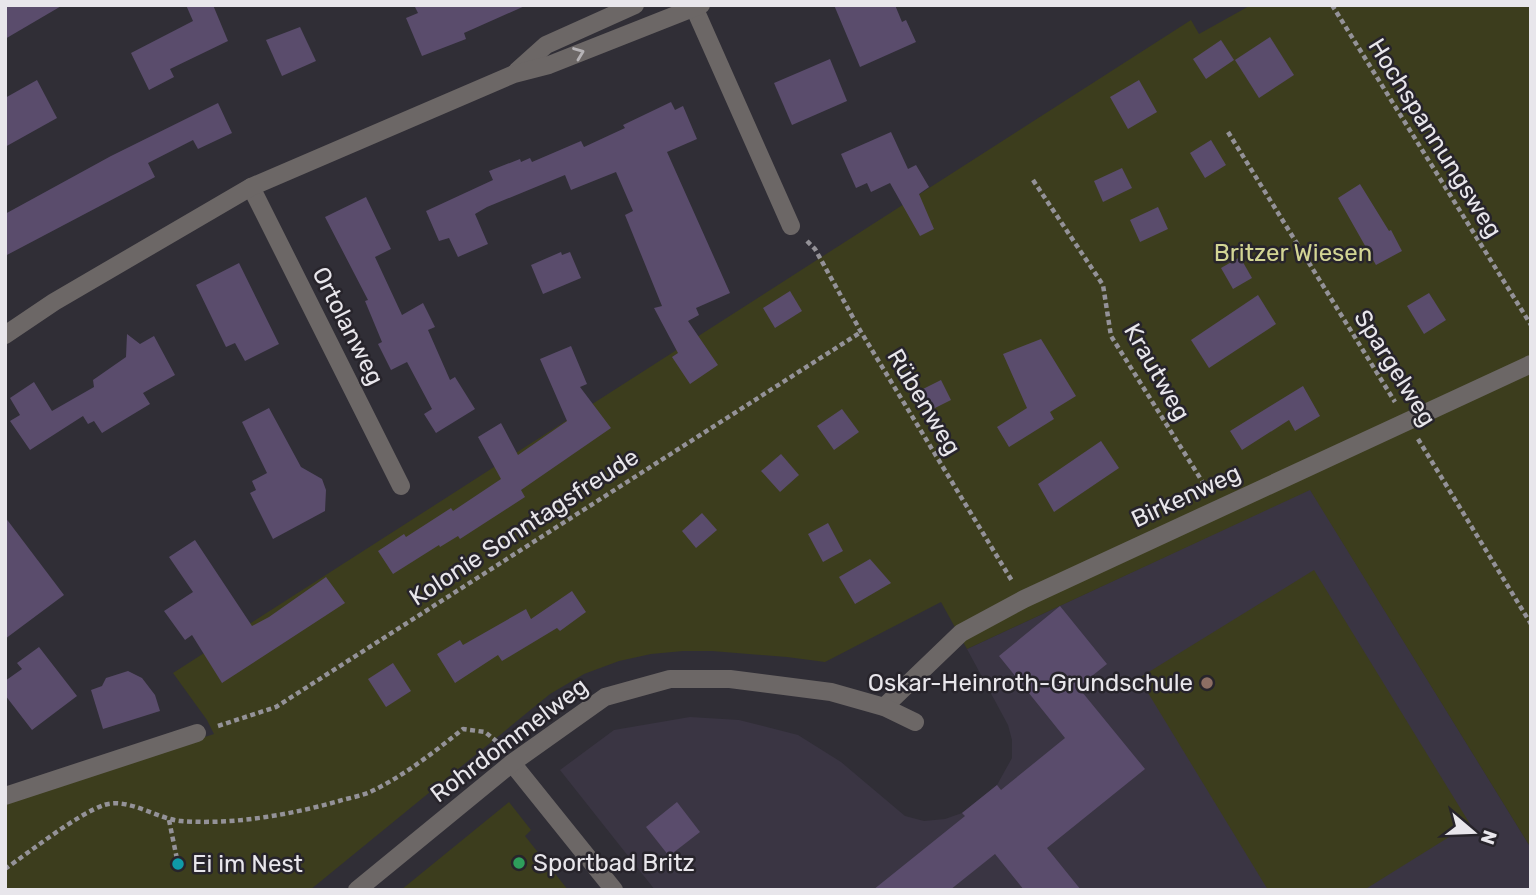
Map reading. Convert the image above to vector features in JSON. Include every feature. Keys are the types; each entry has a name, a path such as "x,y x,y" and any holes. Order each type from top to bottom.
{"street":[{"path":"514,74 546,45 635,5"},
{"path":"5,335 54,302 251,187 514,74 549,65 696,6 791,226"},
{"name":"Ortolanweg","path":"251,187 401,486"},
{"name":"Birkenweg","path":"884,708 961,633 1024,599 1531,364"},
{"name":"Rohrdommelweg","path":"357,890 512,763 605,697 670,679 730,679 831,692 884,708 915,722"},
{"path":"5,796 197,733"},
{"path":"512,763 614,890"}],"path":[{"name":"Hochspannungsweg","path":"1332,5 1531,325"},
{"name":"Spargelweg","path":"1228,132 1531,624"},
{"name":"Krautweg","path":"1033,180 1103,285 1111,336 1219,508"},
{"name":"Rübenweg","path":"791,226 815,249 861,332 1024,599"},
{"name":"Kolonie Sonntagsfreude","path":"197,733 276,707 861,332"},
{"path":"5,869 83,816 106,804 137,807 169,820 204,822 313,808 369,793 421,762 463,729 485,732 507,751 512,763"},
{"path":"169,820 178,864"}],"shaded area":[{"name":"Oskar-Heinroth-Grundschule","path":"1310,489 1531,848 1531,890 655,890 560,770 614,730 690,717 739,720 798,735 841,762 905,816 924,821 945,819 962,813 997,785 1012,758 1012,740 1008,725 967,649"}],"green space":[{"name":"Britzer Wiesen","path":"1251,5 1531,5 1531,848 1310,490 967,649 941,602 825,662 712,651 683,651 619,661 584,674 550,694 310,890 5,890 5,802 214,734 173,673 1191,20 1199,34"},
{"path":"1314,570 1470,824 1364,890 1268,890 1139,678"},
{"path":"509,802 531,830 525,836 568,890 401,890"}],"building":[{"path":"5,5 63,5 5,39"},
{"path":"186,5 213,5 228,41 170,69 174,77 149,90 131,53 193,21"},
{"path":"414,5 527,5 464,33 466,39 422,56 406,18 418,13"},
{"path":"834,5 895,5 902,22 906,20 916,42 860,67"},
{"path":"300,27 316,61 282,76 266,40"},
{"path":"1270,37 1294,75 1259,98 1235,60"},
{"path":"1221,40 1234,60 1206,79 1193,59"},
{"path":"830,59 847,101 792,125 774,83"},
{"path":"37,80 57,118 5,147 5,98"},
{"path":"1139,80 1157,112 1128,129 1110,97"},
{"path":"671,102 675,110 683,106 697,139 667,152 730,293 696,308 699,315 688,321 718,365 690,384 672,357 678,353 654,308 662,306 625,215 633,211 616,172 571,190 565,175 487,207 475,214 488,244 458,257 449,238 439,241 426,211 493,180 489,171 520,159 521,162 530,158 532,162 581,141 584,147"},
{"path":"218,103 232,133 198,149 193,140 148,163 155,177 5,256 5,214 111,156"},
{"path":"891,132 908,169 916,165 929,187 919,194 934,229 920,236 890,183 871,192 867,183 856,188 841,154"},
{"path":"1211,140 1226,165 1205,178 1190,153"},
{"path":"1122,168 1132,188 1103,202 1094,181"},
{"path":"1360,184 1402,251 1376,265 1338,198"},
{"path":"366,197 391,249 375,257 402,315 423,303 435,327 428,330 450,380 455,377 475,409 436,433 424,414 432,409 407,362 391,370 378,344 382,342 365,301 368,300 325,217"},
{"path":"1158,207 1168,229 1140,242 1130,220"},
{"path":"561,252 562,255 570,252 581,278 543,294 531,265"},
{"path":"1240,257 1252,278 1233,289 1221,268"},
{"path":"239,263 279,344 245,361 235,343 226,347 196,285"},
{"path":"790,291 802,311 775,328 763,308"},
{"path":"1429,293 1446,320 1424,334 1407,306"},
{"path":"1258,295 1276,324 1209,368 1191,340"},
{"path":"127,334 140,344 154,336 175,375 143,393 150,404 102,433 94,421 88,424 83,416 30,450 10,421 20,415 10,398 34,382 52,411 94,387 93,380 126,357"},
{"path":"1041,339 1076,396 1050,412 1054,419 1009,447 997,427 1027,408 1003,354"},
{"path":"571,346 587,384 580,387 611,428 521,490 525,497 460,539 458,536 440,547 439,545 393,574 378,551 404,534 406,537 451,508 453,511 501,479 478,437 501,423 518,455 567,421 540,359"},
{"path":"941,380 951,400 929,411 919,391"},
{"path":"1303,386 1320,416 1295,431 1289,420 1242,450 1230,431"},
{"path":"269,408 301,467 322,479 326,490 325,511 273,539 250,493 256,490 252,481 267,473 242,422"},
{"path":"842,409 859,432 834,450 817,426"},
{"path":"1101,441 1119,468 1054,512 1038,484"},
{"path":"781,454 799,475 780,492 761,471"},
{"path":"702,513 717,530 696,548 682,531"},
{"path":"5,517 64,595 5,639"},
{"path":"828,523 843,551 823,562 808,534"},
{"path":"195,540 252,626 326,577 345,603 222,683 192,635 185,640 164,611 193,592 169,557"},
{"path":"870,559 891,583 855,604 839,577"},
{"path":"572,591 586,612 560,631 557,628 502,661 498,655 455,683 437,654 460,640 463,645 526,609 531,619"},
{"path":"1060,606 1107,664 1078,687 1145,769 1047,848 1081,890 1024,890 995,854 950,890 873,890 965,816 962,813 997,785 1001,790 1065,738 999,656"},
{"path":"39,647 77,696 32,730 5,695 5,681 22,669 17,663"},
{"path":"393,663 411,691 386,707 368,679"},
{"path":"128,671 142,678 155,695 160,711 103,729 91,690 102,686 106,678"},
{"path":"677,802 700,832 669,856 646,827"}],"place":[{"name":"Oskar-Heinroth-Grundschule","path":"1207,683"},
{"name":"Sportbad Britz","path":"519,863"},
{"name":"Ei im Nest","path":"178,864"}]}
